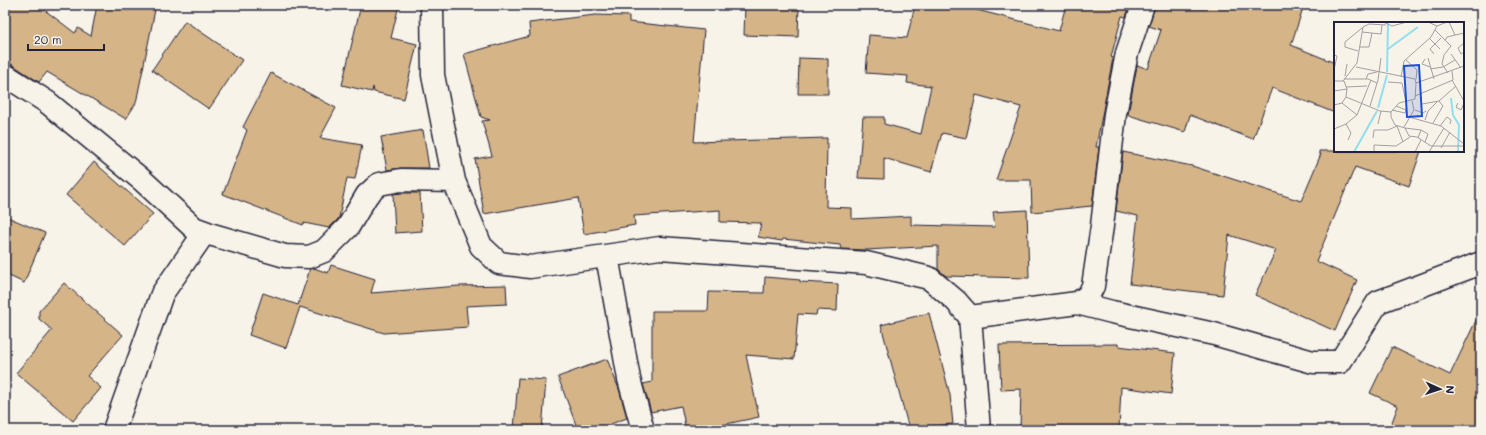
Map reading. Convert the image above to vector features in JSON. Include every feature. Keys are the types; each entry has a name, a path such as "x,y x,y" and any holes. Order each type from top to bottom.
{"street":[{"path":"432,5 433,75 454,181 481,246 499,263 530,267 660,248 866,263 929,278 956,301 970,317 979,430"},
{"path":"1077,303 1088,296 1093,286 1102,226 1115,114 1127,53 1144,5"},
{"path":"5,75 47,102 142,180 194,228 285,256 309,257 324,251 348,227 367,195 379,184 401,180 454,181"},
{"path":"114,430 162,294 205,232"},
{"path":"607,256 629,379 643,430"},
{"path":"970,317 1077,303 1214,334 1313,362 1340,362 1378,302 1481,263"}],"building":[{"path":"5,5 38,5 75,33 78,28 91,36 97,5 156,5 136,103 126,119 47,72 39,82 5,60"},
{"path":"361,5 399,5 391,38 417,44 404,99 374,92 373,87 372,92 342,85"},
{"path":"745,5 799,5 798,37 744,35"},
{"path":"915,5 970,5 969,8 1059,31 1066,5 1130,5 1126,17 1122,16 1111,57 1113,58 1096,147 1099,147 1092,206 1032,212 1031,180 996,180 1021,107 976,95 966,138 942,133 931,172 884,158 884,179 858,178 863,117 884,117 884,124 921,134 931,86 907,83 908,76 866,73 869,35 907,38"},
{"path":"1155,5 1304,5 1291,45 1334,63 1334,113 1272,88 1253,139 1190,115 1185,132 1128,115 1137,65 1148,69 1161,30 1149,26"},
{"path":"595,15 629,16 629,22 704,30 694,142 827,138 826,207 852,208 852,219 911,216 911,225 995,227 993,212 1027,210 1029,278 946,276 938,269 938,246 866,250 841,249 840,245 783,239 782,241 758,237 761,223 720,222 720,210 634,216 635,225 584,234 578,198 484,214 475,159 492,156 482,121 490,120 481,117 464,54 530,36 529,23"},
{"path":"185,21 242,60 209,109 152,70"},
{"path":"799,58 828,59 828,94 798,94"},
{"path":"271,73 336,108 320,138 362,145 355,179 347,178 339,218 329,228 304,223 303,225 223,194 247,130 243,127"},
{"path":"423,130 429,168 401,168 387,170 381,137"},
{"path":"1319,151 1421,152 1409,186 1355,167 1316,261 1357,280 1335,331 1255,295 1276,250 1229,235 1223,295 1130,284 1138,216 1116,211 1123,152 1192,166 1301,201 1321,154 1319,154"},
{"path":"94,162 153,214 125,246 66,195"},
{"path":"420,193 422,231 395,233 393,194"},
{"path":"5,216 45,233 24,283 5,274"},
{"path":"331,265 375,279 371,293 459,286 506,285 507,304 466,306 468,327 384,333 300,307 286,348 249,335 263,293 298,305 310,269 314,268 328,273"},
{"path":"765,277 800,280 800,282 838,284 837,311 817,310 816,315 798,314 794,359 746,355 759,417 698,430 686,430 681,406 651,412 643,384 652,382 652,311 708,311 709,292 764,293"},
{"path":"64,283 123,335 87,376 101,388 73,421 16,373 52,330 39,319 39,311"},
{"path":"1481,310 1481,430 1389,430 1398,406 1370,393 1392,347 1450,375"},
{"path":"929,313 950,395 953,424 909,429 881,325"},
{"path":"1118,344 1118,346 1175,353 1171,394 1121,387 1119,430 1020,430 1021,389 1001,390 999,345"},
{"path":"607,359 619,389 627,418 594,430 578,430 558,377"},
{"path":"518,378 546,380 542,430 514,430"}]}
